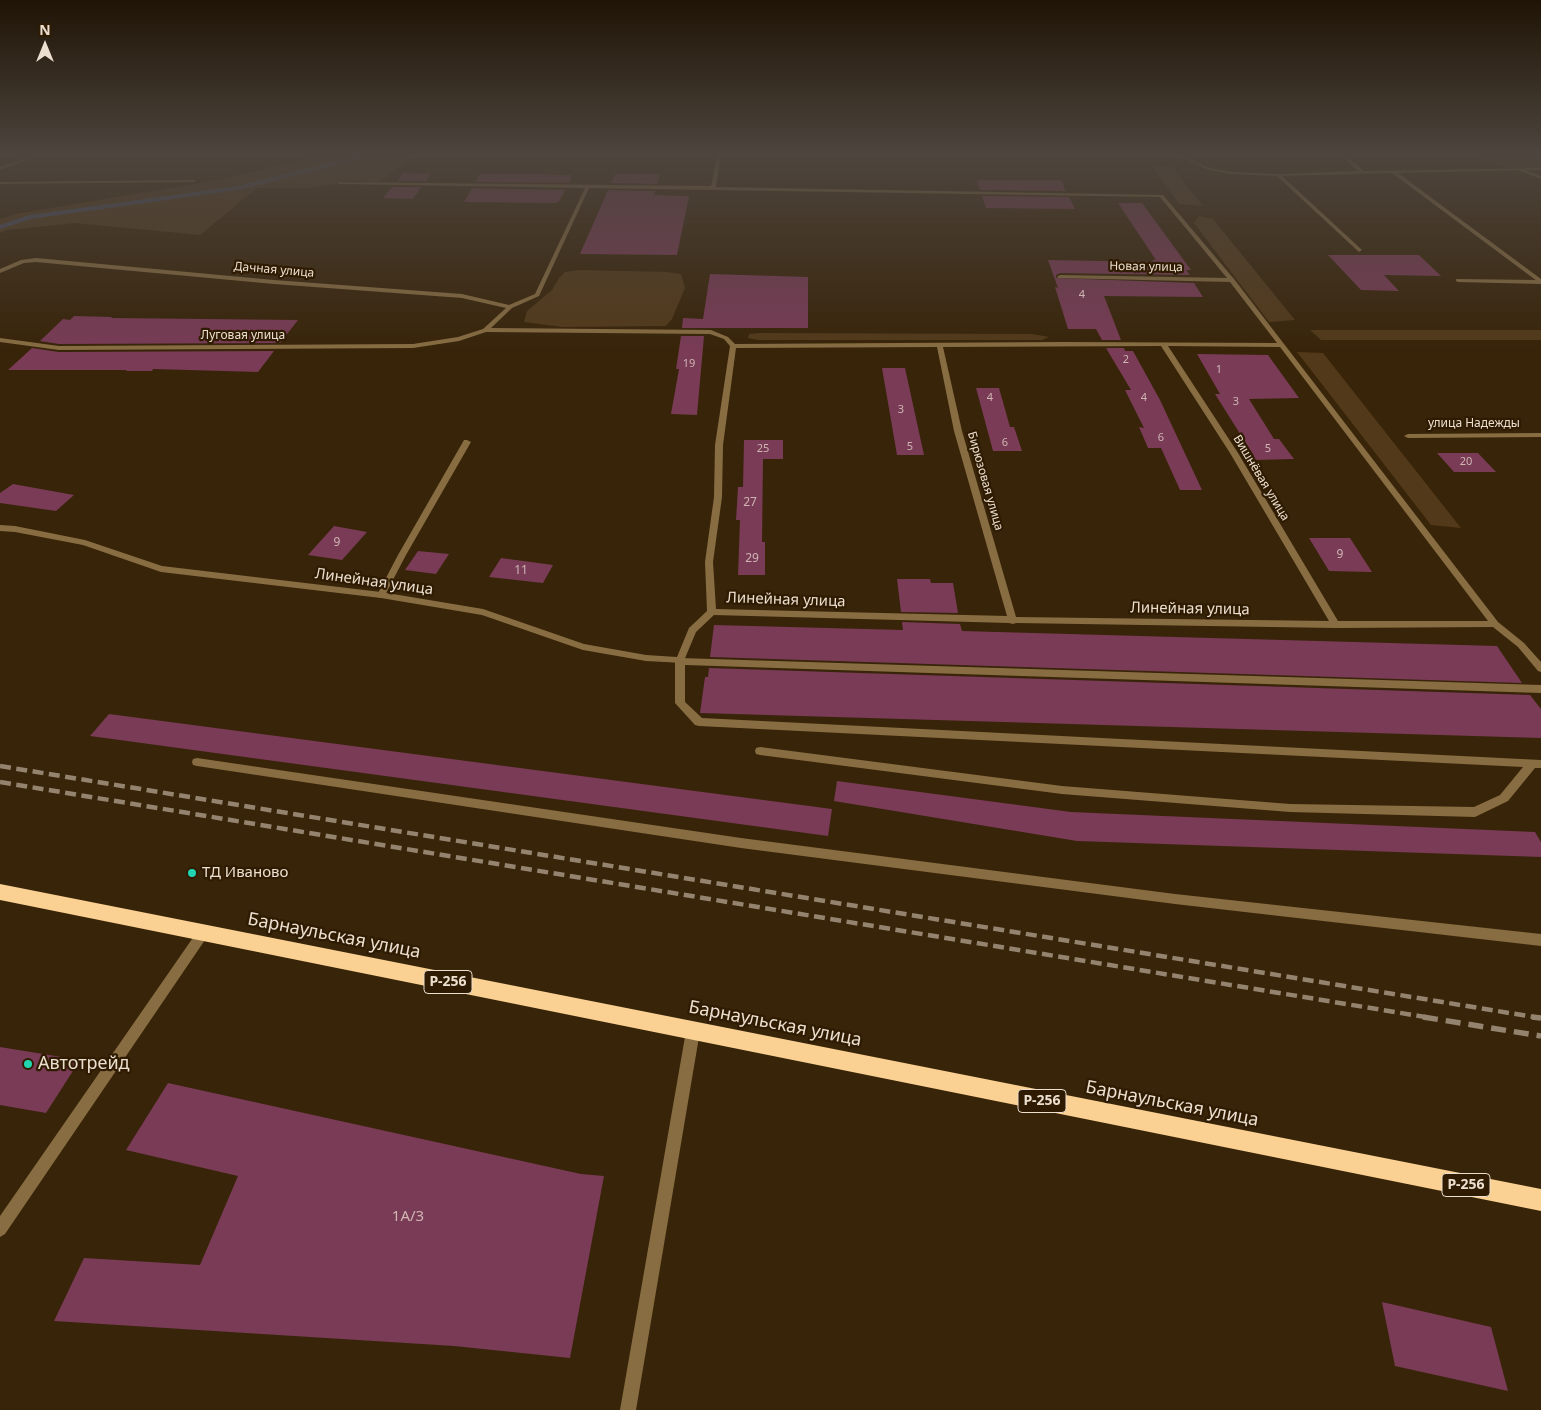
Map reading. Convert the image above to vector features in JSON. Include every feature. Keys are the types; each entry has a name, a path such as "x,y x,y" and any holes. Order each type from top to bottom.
{"highway":[{"name":"Барнаульская улица","path":"0,892 1541,1200"}],"street":[{"path":"485,330 510,307 537,295 572,221"},
{"path":"1183,221 1232,280 1495,624 1521,645 1541,669"},
{"path":"1327,221 1359,250"},
{"path":"1459,221 1541,282"},
{"name":"Дачная улица","path":"0,271 24,261 36,260 274,282 462,296 510,307"},
{"name":"Новая улица","path":"1060,277 1232,280"},
{"path":"1458,280 1541,282"},
{"path":"485,330 711,332 726,338 733,346 1063,344 1282,346"},
{"name":"Луговая улица","path":"0,340 59,348 413,346 459,339 485,330"},
{"path":"712,612 709,562 718,497 719,445 733,346"},
{"name":"Бирюзовая улица","path":"940,346 958,431 1013,621"},
{"name":"Вишнёвая улица","path":"1164,346 1234,453 1336,625"},
{"name":"улица Надежды","path":"1408,436 1541,435"},
{"path":"382,595 402,555 467,442"},
{"name":"Линейная улица","path":"0,528 15,529 85,543 161,569 382,595 483,612 583,647 646,658 680,661 692,630 712,612 1013,621 1336,625 1495,624"},
{"path":"1537,764 699,722 680,703 680,661 1541,690"},
{"path":"760,751 1062,790 1290,808 1474,812 1504,798 1537,764"},
{"path":"197,762 741,843 1176,899 1541,940"},
{"path":"0,1229 204,933"},
{"path":"628,1410 693,1031"}],"shaded area":[{"path":"0,221 217,221 200,235 75,223 7,230 0,233"},
{"path":"1196,221 1214,221 1295,320 1269,322 1194,223"},
{"path":"580,270 681,274 685,288 672,319 666,326 562,327 524,322 527,311 552,290 565,272"},
{"path":"1310,330 1541,330 1541,340 1321,340"},
{"path":"749,334 1032,334 1049,337 1042,340 758,340 748,338"},
{"path":"1297,352 1323,353 1461,528 1431,525"}],"building":[{"path":"595,221 684,221 677,255 580,254"},
{"path":"1130,221 1155,221 1191,270 1186,270 1190,275 1060,273 1056,275 1056,278 1194,283 1203,297 1104,296 1121,340 1102,340 1096,329 1068,329 1055,287 1058,288 1048,260 1154,262 1152,260 1156,260"},
{"path":"1328,255 1419,255 1441,276 1384,275 1399,291 1361,290"},
{"path":"710,274 808,277 808,328 682,328 683,318 703,319"},
{"path":"74,316 298,320 280,343 59,344 40,341 63,319 70,320"},
{"path":"681,336 704,336 697,415 671,414 679,369 676,369"},
{"path":"32,348 59,352 274,351 258,372 153,369 152,371 8,370"},
{"path":"1106,348 1124,348 1125,351 1133,351 1160,400 1202,490 1180,490 1161,448 1148,448 1139,427 1144,428 1125,390 1131,390"},
{"path":"1197,354 1268,355 1299,398 1249,399 1274,439 1279,439 1294,459 1254,460 1254,456 1215,394 1220,394"},
{"path":"882,368 905,368 924,455 897,455"},
{"path":"976,388 999,388 1010,427 1014,427 1022,451 993,451"},
{"path":"744,440 783,440 783,459 763,459 762,542 765,542 765,575 738,575 740,520 736,520 738,487 743,487"},
{"path":"1437,453 1478,453 1496,472 1454,472"},
{"path":"13,484 74,495 56,511 0,503 0,493"},
{"path":"334,526 367,532 342,560 308,555"},
{"path":"1309,538 1350,538 1372,572 1329,571"},
{"path":"418,551 449,554 436,574 405,570"},
{"path":"501,558 553,565 543,583 489,577"},
{"path":"897,579 930,579 931,583 953,583 958,613 901,612"},
{"path":"902,622 960,624 962,631 1497,646 1522,683 710,657 714,625 903,630"},
{"path":"709,668 1530,695 1541,709 1541,738 700,713 705,677 708,677"},
{"path":"109,714 832,809 828,836 90,736"},
{"path":"837,781 1071,812 1535,832 1541,842 1541,857 1077,841 834,801"},
{"path":"0,1047 80,1060 46,1113 0,1105"},
{"path":"168,1083 581,1174 604,1176 570,1358 454,1346 54,1321 84,1258 200,1265 238,1176 126,1150"},
{"path":"1382,1302 1491,1327 1508,1391 1395,1366"}],"waterway":[{"path":"0,227 19,221"}],"railway":[{"path":"0,766 1538,1018"},
{"path":"0,782 1431,1018"},
{"path":"1423,1017 1541,1036"},
{"path":"1532,1017 1538,1018"}],"place":[{"name":"ТД Иваново","path":"192,873"},
{"name":"Автотрейд","path":"28,1064"}]}
